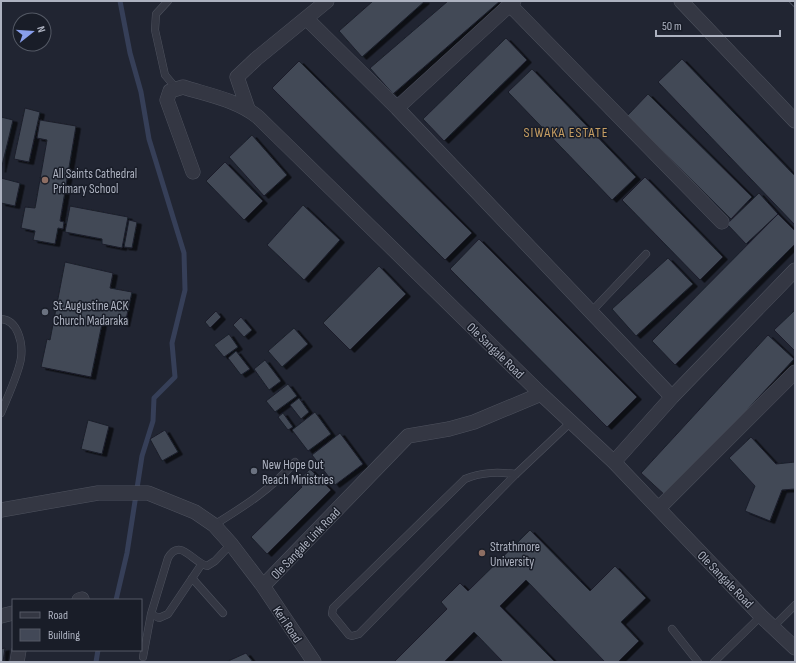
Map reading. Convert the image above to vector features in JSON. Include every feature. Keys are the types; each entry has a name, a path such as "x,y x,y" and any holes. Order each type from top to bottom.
{"street":[{"path":"248,109 237,77 256,59 307,19 327,1"},
{"path":"682,1 795,121"},
{"path":"397,108 512,3 722,222"},
{"path":"307,19 397,108 672,397"},
{"name":"Ole Sangale Road","path":"176,88 183,87 248,109 541,394 614,462 761,616 795,648"},
{"path":"176,88 170,91 167,100 193,172"},
{"path":"614,462 672,397 795,270"},
{"path":"659,508 795,372"},
{"name":"Ole Sangale Link Road","path":"1,510 98,493 148,493 195,512 214,525 263,586 408,436 449,429 474,422 541,394"},
{"name":"Keri Road","path":"263,586 314,662"},
{"path":"1,616 12,613"},
{"path":"17,662 19,651"}],"lane":[{"path":"168,1 156,14 155,30 165,75 176,88"},
{"path":"591,312 646,254"},
{"path":"1,319 8,320 15,326 20,341 21,358 1,413"},
{"path":"516,474 493,472 478,474 465,479 333,608 332,614 340,625 352,636 359,634 516,474 571,422"},
{"path":"214,525 258,497 279,481 295,462"},
{"path":"143,657 151,614 171,552 176,549 183,550 201,565 212,564 230,544"},
{"path":"151,614 159,618 168,614 201,565"},
{"path":"192,578 223,613"},
{"path":"773,627 795,605"},
{"path":"714,662 761,616"},
{"path":"672,629 698,662"}],"building":[{"path":"373,1 425,1 362,57 339,31"},
{"path":"448,1 500,1 393,94 370,68"},
{"path":"506,38 527,60 444,141 423,119"},
{"path":"682,59 795,176 795,225 658,82"},
{"path":"299,61 472,233 445,260 272,88"},
{"path":"532,69 636,177 612,200 508,92"},
{"path":"648,94 752,197 731,219 627,116"},
{"path":"25,108 40,112 29,162 14,159"},
{"path":"1,117 13,120 1,170"},
{"path":"40,120 76,126 60,221 64,222 63,229 58,228 55,244 33,240 35,231 21,228 25,207 35,208 47,140 37,138"},
{"path":"252,135 287,175 264,196 229,157"},
{"path":"225,162 263,201 244,220 206,181"},
{"path":"645,177 723,257 700,280 622,200"},
{"path":"1,178 20,183 15,206 1,203"},
{"path":"759,193 778,214 746,244 727,224"},
{"path":"303,205 340,240 304,280 267,245"},
{"path":"70,206 128,217 122,248 102,244 102,239 65,232"},
{"path":"778,214 795,231 795,244 675,365 652,341"},
{"path":"129,220 137,222 132,248 124,247"},
{"path":"479,239 637,397 607,427 450,269"},
{"path":"668,258 693,284 636,336 612,309"},
{"path":"65,262 113,273 110,288 132,292 125,324 103,319 91,377 41,367 47,339 50,340"},
{"path":"379,266 406,294 350,350 323,323"},
{"path":"795,310 795,351 774,330"},
{"path":"216,311 221,317 210,328 205,322"},
{"path":"241,317 252,330 244,337 233,325"},
{"path":"294,328 308,344 282,367 268,351"},
{"path":"229,334 238,347 224,357 214,345"},
{"path":"768,335 794,359 667,497 641,473"},
{"path":"236,351 250,369 241,375 228,358"},
{"path":"265,360 281,381 269,390 254,369"},
{"path":"288,384 297,396 275,412 266,401"},
{"path":"299,398 309,412 301,419 290,405"},
{"path":"315,412 331,434 308,451 292,430"},
{"path":"283,413 293,427 288,430 278,417"},
{"path":"88,420 109,426 102,454 81,449"},
{"path":"165,430 178,452 162,461 150,439"},
{"path":"340,433 363,464 335,485 312,455"},
{"path":"751,437 776,464 795,462 795,489 782,490 770,521 745,511 755,486 729,458"},
{"path":"310,469 331,490 267,554 251,537 302,487 297,481"},
{"name":"Strathmore University","path":"530,530 590,591 615,566 646,598 621,622 639,641 618,662 605,662 526,580 500,606 555,662 503,662 474,632 444,662 394,662 447,609 441,602 460,583 468,591"},
{"path":"5,648 3,662 1,662 1,649"},
{"path":"246,653 253,662 226,662"}],"waterway":[{"path":"116,599 127,553 142,456 153,421 154,398 175,377 172,343 185,290 184,253 149,139 141,92 130,53 120,1"},
{"path":"96,662 98,651"}],"railway":[{"path":"791,1 795,5"}],"place":[{"name":"All Saints Cathedral Primary School","path":"45,180"},
{"name":"St.Augustine ACK Church Madaraka","path":"45,312"},
{"name":"New Hope Out Reach Ministries","path":"254,471"},
{"name":"Strathmore University","path":"482,553"}],"district":[{"name":"SIWAKA ESTATE","path":"566,132"}]}
